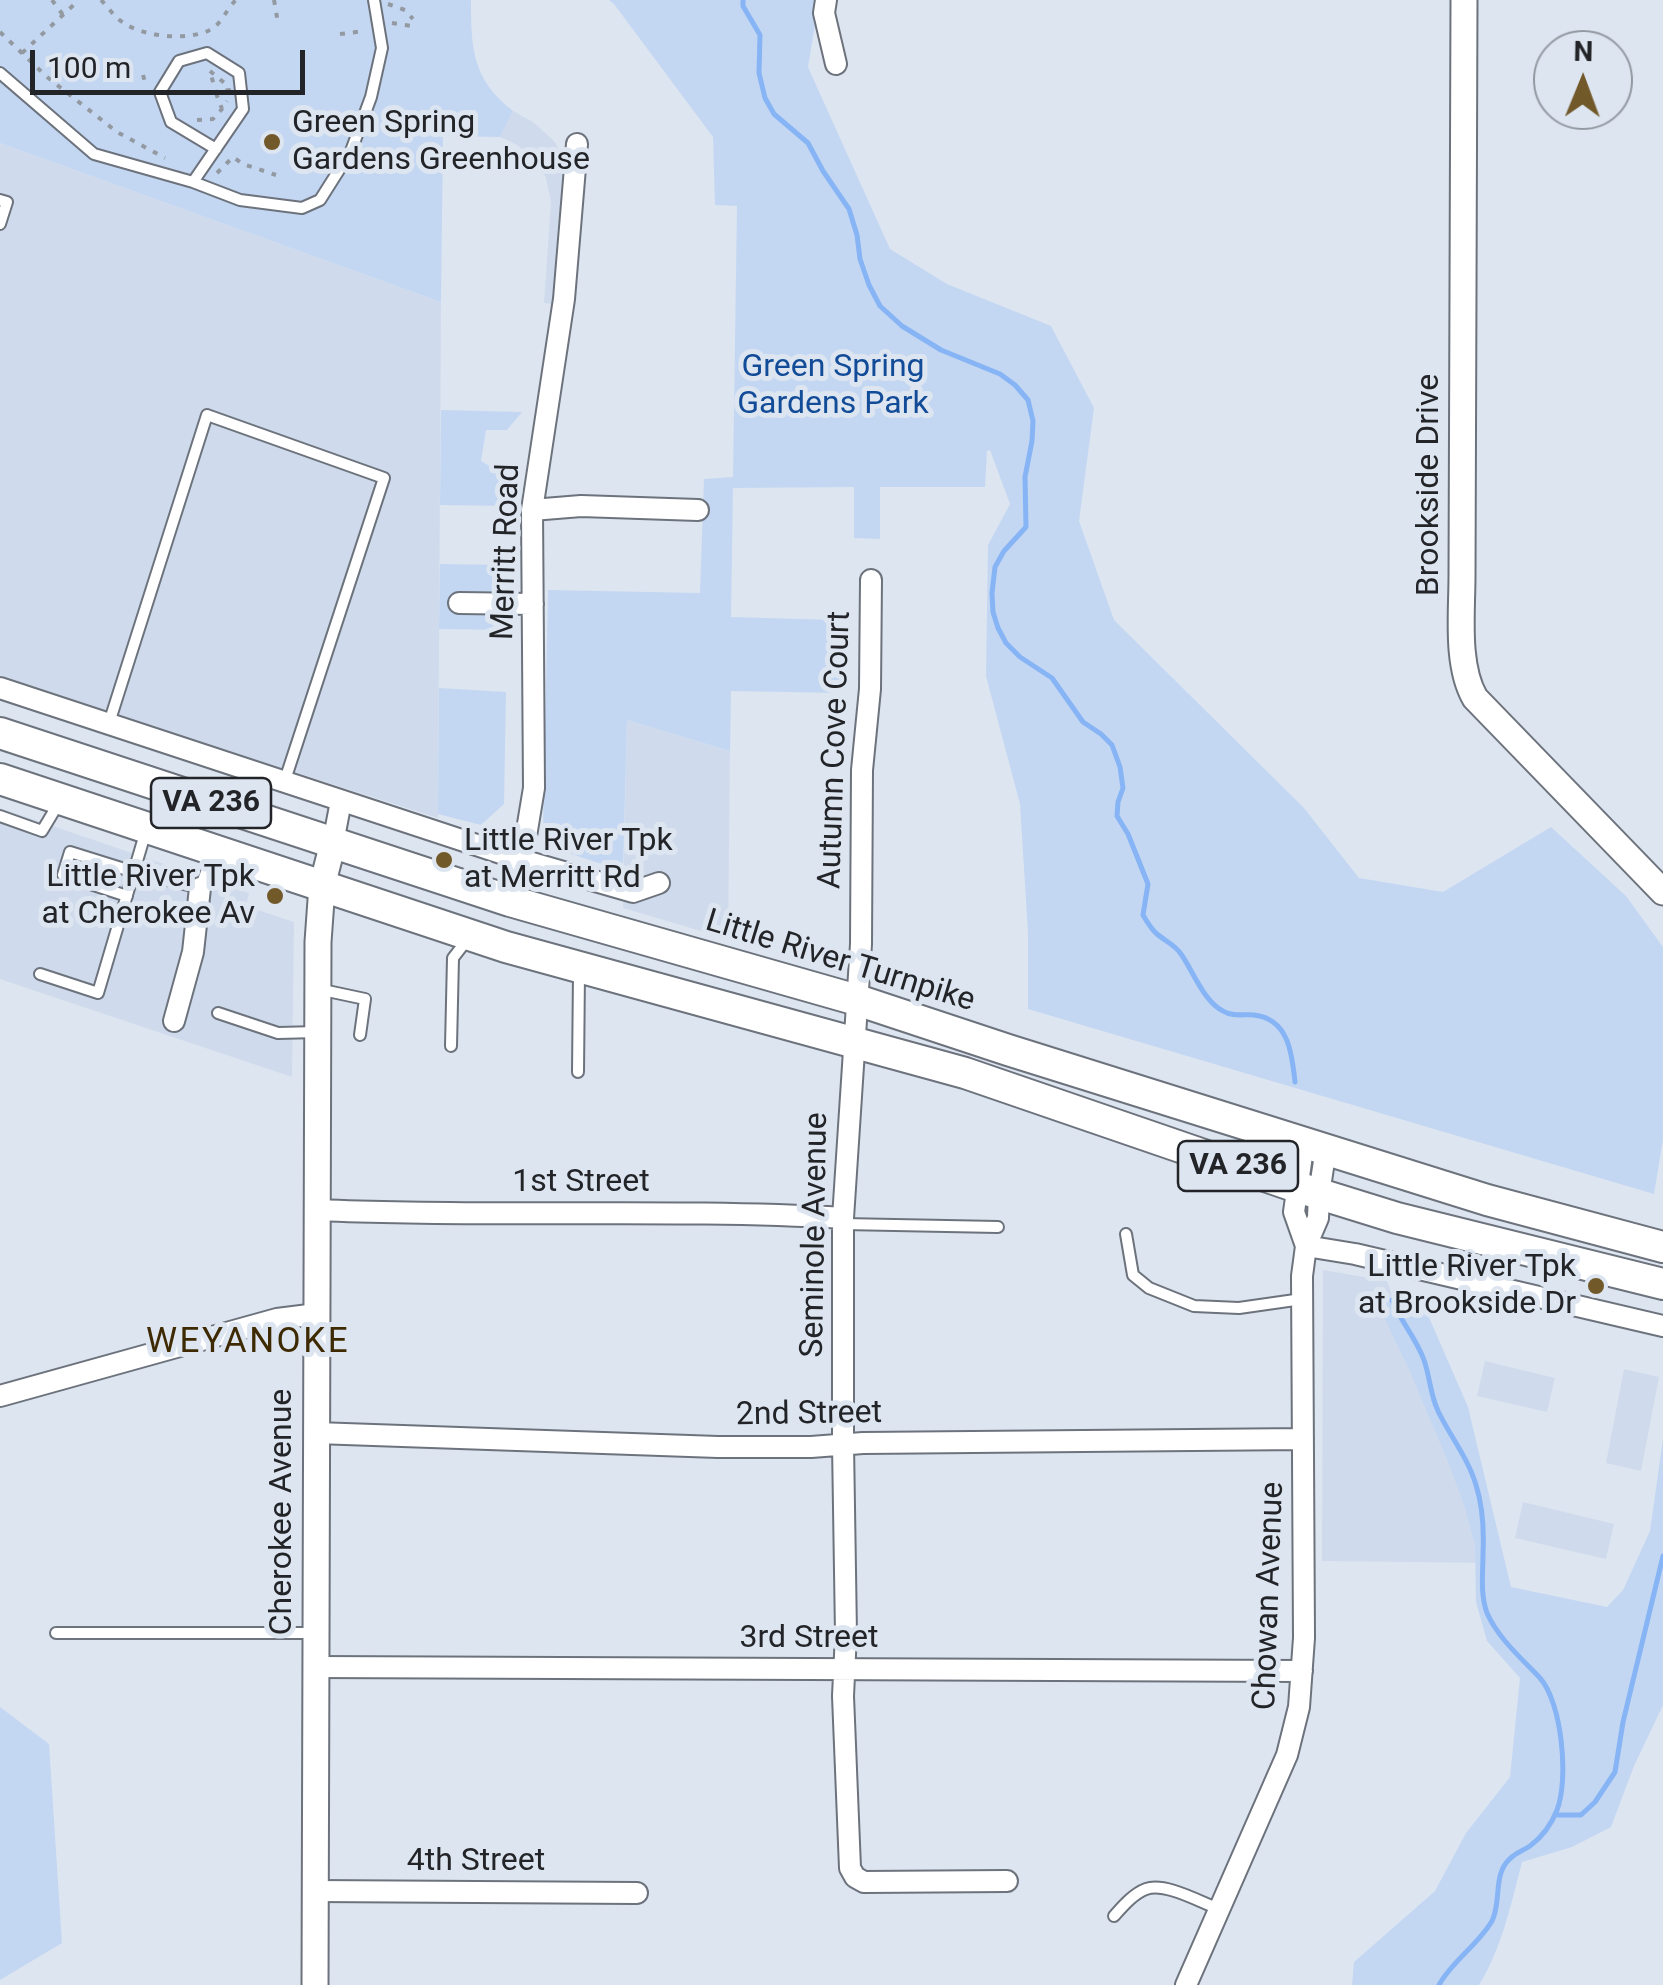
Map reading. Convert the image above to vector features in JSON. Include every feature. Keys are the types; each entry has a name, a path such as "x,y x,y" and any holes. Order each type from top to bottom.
{"main road":[{"name":"Little River Turnpike","path":"0,733 510,901 857,1000 1487,1200 1663,1247"},
{"name":"VA 236","path":"0,779 471,935 964,1073 1397,1218 1662,1279"}],"street":[{"path":"826,0 824,12 836,64"},
{"name":"Brookside Drive","path":"1464,0 1462,576 1467,684 1475,698 1663,892"},
{"name":"Merritt Road","path":"510,901 522,860 534,788 532,510 564,299 577,144"},
{"path":"532,510 580,506 698,510"},
{"name":"Autumn Cove Court","path":"853,1043 861,944 862,770 870,689 871,580"},
{"path":"460,603 533,604"},
{"path":"0,688 522,860 633,892 659,883"},
{"name":"Cherokee Avenue","path":"315,1985 318,942 322,886 341,802"},
{"path":"174,1021 193,952 200,888"},
{"name":"Seminole Avenue","path":"853,1043 843,1222 843,1696 850,1868 864,1882 1007,1881"},
{"name":"Chowan Avenue","path":"1186,1985 1287,1756 1300,1707 1304,1638 1302,1299 1306,1246 1294,1212 1308,1190 1315,1145"},
{"name":"1st Street","path":"319,1210 767,1214 843,1222"},
{"path":"1306,1246 1663,1326"},
{"path":"0,1396 276,1319 317,1314"},
{"name":"2nd Street","path":"316,1433 811,1447 1303,1439"},
{"name":"3rd Street","path":"315,1667 1302,1671"},
{"name":"4th Street","path":"315,1891 637,1893"}],"lane":[{"path":"0,73 94,154 193,182 240,200 302,208 320,200 351,151 382,48 376,0"},
{"path":"193,182 201,170 216,148 243,108 239,73 207,53 179,61 160,92 170,122 216,148"},
{"path":"0,200 7,202 0,224"},
{"path":"109,724 207,415 384,478 284,783"},
{"path":"0,816 42,830 61,799"},
{"path":"40,974 98,993 147,828"},
{"path":"127,896 63,875 70,852 200,888 214,850"},
{"path":"451,1046 454,958 471,935"},
{"path":"578,967 578,1072"},
{"path":"317,988 365,999 360,1035"},
{"path":"218,1012 278,1033 317,1032"},
{"path":"843,1222 998,1226"},
{"path":"1126,1234 1134,1275 1149,1288 1194,1306 1239,1308 1302,1299"},
{"path":"56,1633 315,1633"},
{"path":"1114,1916 1132,1897 1154,1887 1220,1909"}],"path":[{"path":"52,0 63,15"},
{"path":"22,53 79,0"},
{"path":"101,0 122,23 175,37 215,28 236,0"},
{"path":"274,0 278,23"},
{"path":"340,34 412,23 406,10 376,0"},
{"path":"0,32 47,77 118,132 172,162 218,173 233,157 276,175"},
{"path":"198,71 210,71 228,86 229,90 216,92"},
{"path":"210,71 222,110"},
{"path":"195,120 214,120 230,94"}],"shaded area":[{"path":"513,111 554,141 576,185 541,384 553,304 544,303 551,202 546,178 536,161 500,137"},
{"path":"0,143 441,302 438,818 0,675"},
{"path":"627,720 730,751 728,939 623,908"},
{"path":"0,808 249,893 246,906 294,922 292,1077 0,979"},
{"path":"1323,1270 1387,1281 1492,1563 1322,1561"},
{"path":"1485,1361 1555,1378 1547,1412 1477,1396"},
{"path":"1624,1369 1659,1377 1641,1471 1606,1463"},
{"path":"1523,1502 1614,1524 1606,1559 1515,1538"}],"green space":[{"path":"0,0 471,0 477,62 489,87 513,111 500,137 443,136 441,302 0,143"},
{"name":"Green Spring Gardens Park","path":"609,0 819,0 808,67 890,249 947,284 1051,326 1094,408 1079,521 1114,620 1304,808 1359,878 1443,892 1551,827 1626,896 1663,947 1663,1139 1654,1194 1028,1009 1020,804 986,676 988,545 1010,504 990,450 985,487 880,487 880,539 854,538 854,487 733,488 731,617 836,620 844,636 841,693 731,691 730,751 627,720 623,871 559,850 543,829 548,590 700,593 704,479 733,477 737,206 715,205 713,137"},
{"path":"441,410 522,412 507,430 486,430 481,461 505,475 508,506 440,505"},
{"path":"440,564 507,565 506,630 439,629"},
{"path":"439,688 506,692 504,804 481,825 438,814"},
{"path":"1418,1292 1468,1407 1511,1587 1607,1607 1623,1590 1650,1531 1663,1439 1663,1705 1611,1827 1572,1847 1522,1862 1500,1941 1479,1985 1352,1985 1354,1962 1435,1891 1466,1833 1510,1777 1520,1678 1487,1641 1476,1602 1475,1545 1465,1508 1408,1367 1378,1305"},
{"path":"0,1707 49,1744 62,1943 0,1980"}],"waterway":[{"path":"743,0 760,35 759,73 765,98 774,114 808,143 849,209 860,259 880,306 902,326 941,350 1000,374 1028,400 1033,421 1025,477 1026,527 995,567 992,593 998,628 1006,643 1052,678 1083,722 1112,745 1123,788 1117,816 1148,884 1143,915 1148,923 1179,951 1216,1007 1230,1014 1254,1015 1275,1023 1290,1050 1295,1082"},
{"path":"1392,1300 1421,1352 1435,1405 1476,1485 1482,1519 1487,1613 1504,1640 1548,1690 1563,1761 1561,1796 1552,1820 1530,1846 1506,1863 1492,1921 1439,1985"},
{"path":"1556,1815 1581,1815 1615,1772 1623,1722 1663,1556"}],"place":[{"name":"Green Spring Gardens Greenhouse","path":"272,142"},
{"name":"Little River Tpk at Merritt Rd","path":"444,860"},
{"name":"Little River Tpk at Cherokee Av","path":"275,896"},
{"name":"Little River Tpk at Brookside Dr","path":"1596,1286"}],"district":[{"name":"WEYANOKE","path":"248,1343"}]}
